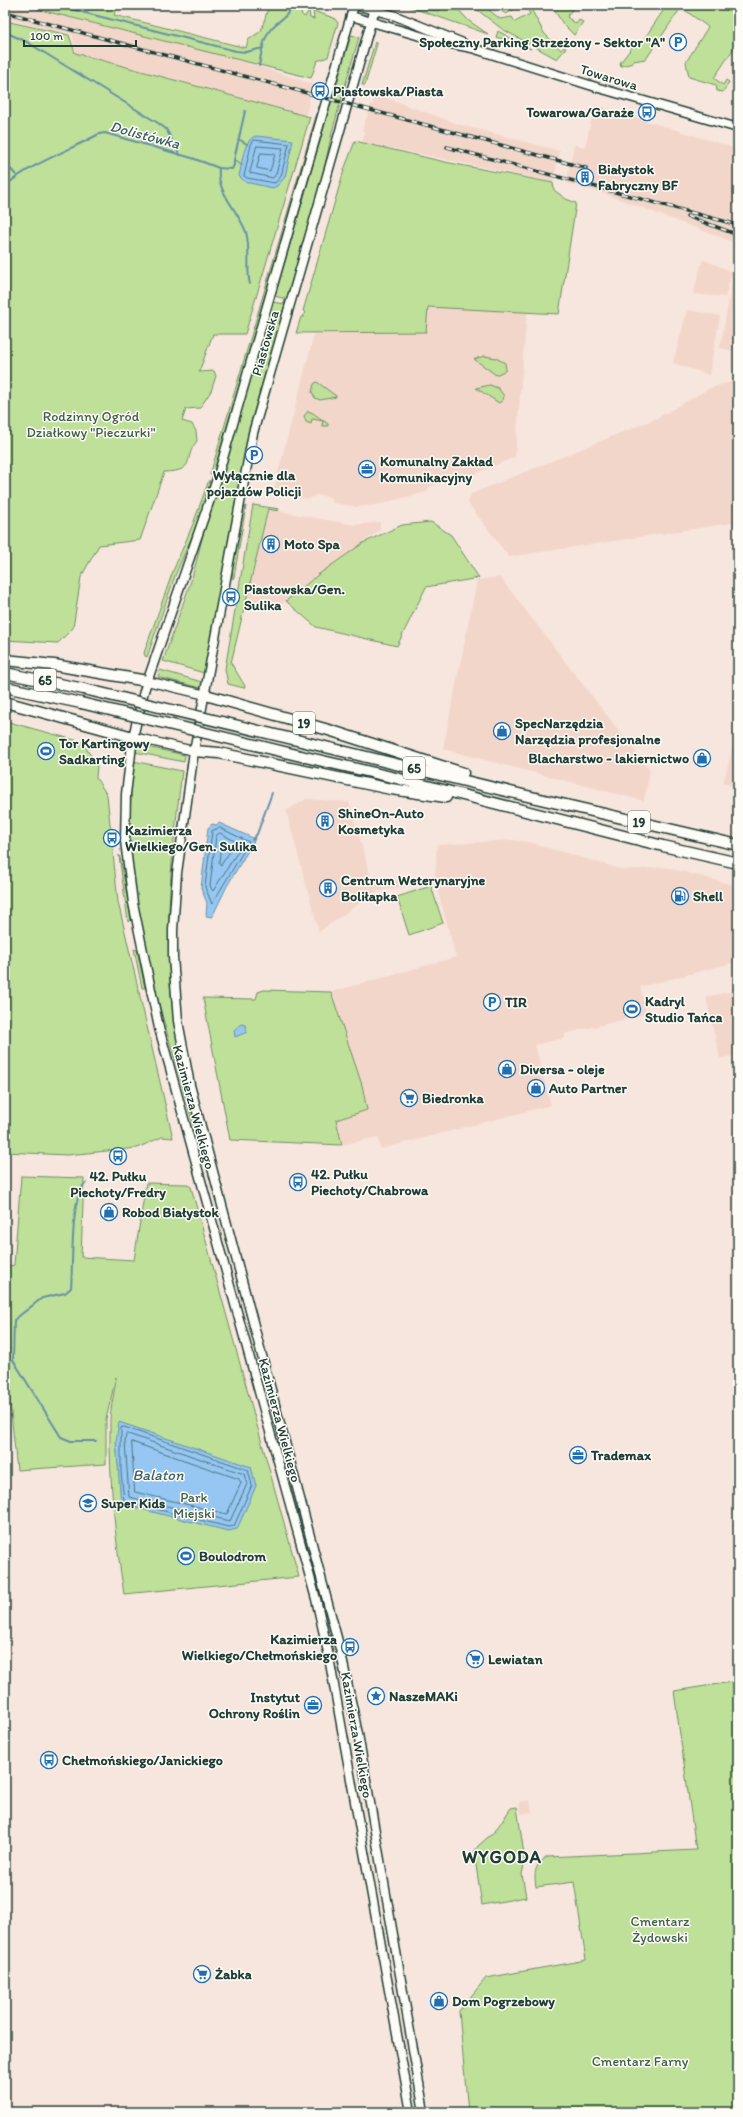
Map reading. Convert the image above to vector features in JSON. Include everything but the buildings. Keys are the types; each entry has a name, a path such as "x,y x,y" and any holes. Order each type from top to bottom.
{"highway":[{"path":"5,660 54,665 147,681"},
{"name":"65","path":"5,673 84,689 174,710 523,795"},
{"name":"65","path":"5,687 81,703 490,802"},
{"name":"19","path":"206,694 332,731 438,767 501,784 523,795 738,845"},
{"path":"5,702 133,737"},
{"name":"19","path":"194,751 218,753 391,789 490,802 738,863"},
{"path":"570,822 574,807"}],"main road":[{"name":"Towarowa","path":"355,5 376,8 450,37 472,48"},
{"name":"Piastowska","path":"133,737 147,681 217,479 355,5"},
{"name":"Piastowska","path":"194,751 206,694 253,433 376,8"},
{"name":"Towarowa","path":"351,16 410,34 472,48 635,99 738,128"},
{"path":"410,34 408,28 414,23"},
{"path":"147,681 206,694"},
{"name":"19","path":"133,737 194,751"},
{"name":"Kazimierza Wielkiego","path":"133,737 126,794 125,816 127,863 133,903 159,1028 316,1599 330,1660 411,2112"},
{"name":"Kazimierza Wielkiego","path":"194,751 175,900 173,957 178,1021 190,1085 332,1614 358,1734 424,2112"},
{"path":"252,1367 256,1362 264,1364"},
{"path":"358,1815 372,1813"}],"shaded area":[{"path":"5,5 83,18 220,54 313,84 306,115 75,53 73,36 69,33 61,33 5,18"},
{"path":"376,94 458,124 560,151 553,182 362,142 365,132 362,131 370,106"},
{"path":"595,105 738,149 738,244 605,194 566,183 574,145 585,147"},
{"path":"703,259 732,272 725,297 693,294"},
{"path":"734,272 738,275 738,352 720,348"},
{"path":"428,307 527,312 515,457 448,485 442,482 430,486 426,492 377,505 357,507 333,503 330,497 316,495 309,499 273,493 314,334 426,332"},
{"path":"687,310 720,316 709,375 673,363"},
{"path":"738,380 738,522 509,557 468,503 471,494 657,418 710,388"},
{"path":"268,509 354,525 380,522 380,530 319,574 275,610 246,602"},
{"path":"500,577 650,771 644,801 443,749 477,580"},
{"path":"738,729 738,787 723,783"},
{"path":"306,799 349,802 372,881 435,876 437,845 512,840 529,842 624,870 665,867 738,886 738,1054 720,1059 706,997 737,990 733,963 640,987 647,1014 564,1034 565,1038 535,1045 551,1105 381,1149 378,1137 342,1145 336,1120 367,1110 362,1085 331,992 456,957 435,881 375,892 319,932 286,811"},
{"path":"530,1800 532,1812 521,1814 519,1802"}],"green space":[{"path":"21,5 117,5 114,15 246,48 248,40 261,31 269,5 292,5 304,9 301,14 305,17 309,9 310,18 314,19 313,11 334,18 338,23 328,57 317,61 311,78"},
{"path":"404,5 426,5 429,10 439,11 437,5 454,5 469,21 488,34"},
{"path":"471,5 483,5 500,19 512,17 515,22 530,14 527,9 530,7 544,33 561,50 564,47 566,48 557,59 502,29"},
{"path":"492,5 522,5 506,14"},
{"path":"551,5 575,5 567,17 576,24 579,20 583,22 574,35 563,24"},
{"path":"667,5 738,5 738,42 714,78 723,85 726,80 729,82 723,92 717,91 716,85 689,77 686,62 708,27 682,8 646,59 633,61 633,63 621,66 620,63 636,42 640,45"},
{"name":"Rodzinny Ogród Działkowy \"Pieczurki\"","path":"5,21 69,35 75,53 310,117 245,334 213,334 199,372 214,371 216,376 211,391 200,408 186,409 182,421 192,424 196,431 197,441 190,453 188,463 181,469 164,472 140,540 99,545 81,577 73,628 58,643 5,640"},
{"path":"498,31 531,49 496,37"},
{"path":"351,35 359,37 332,132 324,170 249,429 204,673 163,661 192,578 205,527 223,473 273,302 284,304 285,299 275,296"},
{"path":"375,42 377,44 365,85 362,85"},
{"path":"319,106 318,115 213,474 210,475"},
{"path":"355,141 445,162 553,183 554,190 566,199 576,203 559,314 428,307 426,332 296,333 301,317 303,317 305,312 303,311 344,170"},
{"path":"485,356 496,358 505,363 506,370 496,375 474,359"},
{"path":"317,382 336,397 320,400 315,398 312,392 314,384"},
{"path":"490,385 498,388 504,396 503,400 499,403 476,388"},
{"path":"308,411 328,424 328,426 322,426 323,421 312,419 311,424 306,422 304,416"},
{"path":"209,480 210,484 197,525 176,573 147,657 144,653 173,571 193,524"},
{"path":"253,505 279,509 278,511 268,509 231,663 245,686 244,688 228,684 225,669"},
{"path":"246,506 233,579 232,566 243,510"},
{"path":"431,522 451,535 479,578 426,587 397,646 316,627 286,601 319,574 363,543 402,525"},
{"path":"160,670 202,682 201,688 158,677"},
{"path":"5,721 82,742 97,765 96,778 107,795 118,902 173,1138 162,1137 137,1148 67,1155 5,1152"},
{"path":"137,745 185,755 184,762 135,752"},
{"path":"133,761 182,771 170,882 168,938 169,966 171,994 179,1049 200,1139 197,1139 159,1003 142,934 131,864 130,812"},
{"path":"119,855 131,920 128,922"},
{"path":"431,886 443,923 409,935 397,897"},
{"path":"134,949 137,950 145,988 142,988"},
{"path":"264,990 331,992 362,1085 367,1110 336,1120 342,1145 230,1140 203,998 256,999 258,992"},
{"name":"Park Miejski","path":"21,1176 84,1178 81,1257 134,1260 146,1183 186,1184 191,1187 299,1577 124,1594 115,1530 110,1465 110,1416 116,1377 106,1419 106,1464 17,1470 5,1355 5,1267 14,1265"},
{"name":"Cmentarz Żydowski","path":"738,1681 738,2112 468,2112 459,2011 486,1978 586,1960 574,1882 536,1887 535,1873 540,1862 548,1857 696,1850 674,1691"},
{"path":"517,1807 525,1861 522,1874 526,1897 482,1905 474,1852 478,1846 495,1831 511,1808"}],"water":[{"path":"256,136 293,140 285,177 277,186 273,188 245,182 239,176 242,159 248,142"},
{"path":"219,823 255,839 227,886 212,917 206,916 207,903 201,888 208,828 212,824 216,825"},
{"path":"241,1024 245,1025 247,1032 235,1037 234,1030"},
{"name":"Balaton","path":"119,1422 251,1467 256,1486 237,1529 228,1531 121,1504 116,1441"}],"waterway":[{"path":"54,5 236,51 246,52 263,48"},
{"name":"Dolistówka","path":"259,66 263,47 270,30 288,13 292,5"},
{"path":"5,32 27,42 158,123 166,129 180,155"},
{"name":"Dolistówka","path":"5,186 38,164 99,134 105,133 192,158 219,168 232,169 245,111"},
{"path":"240,140 247,144"},
{"path":"7,142 6,164 17,176"},
{"path":"235,160 242,165"},
{"path":"219,168 219,177 224,193 246,232 248,246 248,274 250,284"},
{"path":"252,840 257,834 272,793"},
{"path":"86,1183 81,1190 77,1201 73,1232 71,1288 65,1293 42,1298 14,1320 13,1360 61,1437 71,1441 96,1441"}],"railway":[{"path":"5,12 586,168"},
{"path":"447,147 738,225"},
{"path":"687,216 738,235"}],"place":[{"name":"Społeczny Parking Strzeżony - Sektor \"A\"","path":"678,42"},
{"name":"Piastowska/Piasta","path":"320,91"},
{"name":"Towarowa/Garaże","path":"647,112"},
{"name":"Białystok Fabryczny BF","path":"585,177"},
{"name":"Wyłącznie dla pojazdów Policji","path":"254,455"},
{"name":"Komunalny Zakład Komunikacyjny","path":"367,469"},
{"name":"Moto Spa","path":"271,544"},
{"name":"Piastowska/Gen. Sulika","path":"231,597"},
{"name":"SpecNarzędzia Narzędzia profesjonalne","path":"502,731"},
{"name":"Tor Kartingowy Sadkarting","path":"46,751"},
{"name":"Blacharstwo - lakiernictwo","path":"702,758"},
{"name":"ShineOn-Auto Kosmetyka","path":"325,821"},
{"name":"Kazimierza Wielkiego/Gen. Sulika","path":"112,838"},
{"name":"Centrum Weterynaryjne Boliłapka","path":"328,888"},
{"name":"Shell","path":"680,896"},
{"name":"TIR","path":"492,1002"},
{"name":"Kadryl Studio Tańca","path":"632,1009"},
{"name":"Diversa - oleje","path":"507,1069"},
{"name":"Auto Partner","path":"536,1088"},
{"name":"Biedronka","path":"409,1098"},
{"name":"42. Pułku Piechoty/Fredry","path":"118,1156"},
{"name":"42. Pułku Piechoty/Chabrowa","path":"298,1182"},
{"name":"Robod Białystok","path":"109,1212"},
{"name":"Trademax","path":"578,1455"},
{"name":"Super Kids","path":"88,1503"},
{"name":"Boulodrom","path":"186,1556"},
{"name":"Kazimierza Wielkiego/Chełmońskiego","path":"350,1647"},
{"name":"Lewiatan","path":"475,1659"},
{"name":"NaszeMAKi","path":"376,1696"},
{"name":"Instytut Ochrony Roślin","path":"313,1705"},
{"name":"Chełmońskiego/Janickiego","path":"49,1760"},
{"name":"Żabka","path":"202,1974"},
{"name":"Dom Pogrzebowy","path":"439,2001"}],"district":[{"name":"WYGODA","path":"502,1857"}],"park label":[{"name":"Cmentarz Farny","path":"640,2061"}]}
